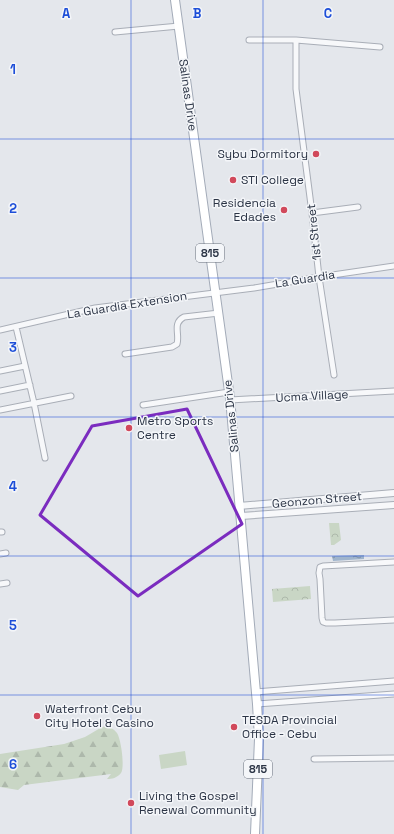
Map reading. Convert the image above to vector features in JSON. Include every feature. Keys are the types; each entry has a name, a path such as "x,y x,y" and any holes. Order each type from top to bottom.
{"main road":[{"name":"Salinas Drive","path":"175,0 230,396 257,704 259,740 255,834"}],"street":[{"path":"115,32 179,26"},
{"path":"249,40 296,40 380,47"},
{"name":"1st Street","path":"296,40 296,89 319,277 334,375"},
{"path":"312,213 358,207"},
{"name":"La Guardia","path":"216,293 394,266"},
{"name":"La Guardia Extension","path":"0,330 95,308 216,293"},
{"path":"125,354 172,347 177,344 178,341 177,326 180,319 184,317 219,313"},
{"path":"16,327 45,458"},
{"path":"0,371 25,366"},
{"path":"0,391 30,385"},
{"name":"Ucma Village","path":"143,405 230,396 394,391"},
{"path":"0,410 71,396"},
{"name":"Geonzon Street","path":"240,506 394,493"},
{"name":"Geonzon Street","path":"241,516 394,505"},
{"path":"394,562 323,566 320,567 319,572 323,622 335,623 394,620"},
{"path":"0,584 7,583"},
{"path":"256,692 394,681"},
{"path":"257,704 394,694"},
{"path":"314,758 394,758"}],"highlighted area":[{"path":"187,409 242,524 138,596 40,515 92,426"}],"green space":[{"path":"329,523 339,523 341,540 334,545 331,545"},
{"path":"310,586 311,599 273,602 272,589"},
{"path":"106,726 117,733 121,747 123,765 121,773 116,777 107,779 111,774 24,785 18,790 0,787 0,754 64,744 85,737"},
{"path":"185,751 187,765 161,769 159,755"}],"water":[{"path":"364,555 364,559 333,561 332,556"}],"place":[{"name":"Sybu Dormitory","path":"316,154"},
{"name":"STI College","path":"233,180"},
{"name":"Residencia Edades","path":"284,210"},
{"name":"Metro Sports Centre","path":"129,428"},
{"name":"Waterfront Cebu City Hotel & Casino","path":"37,716"},
{"name":"TESDA Provincial Office - Cebu","path":"234,727"},
{"name":"Living the Gospel Renewal Community","path":"131,803"}]}
